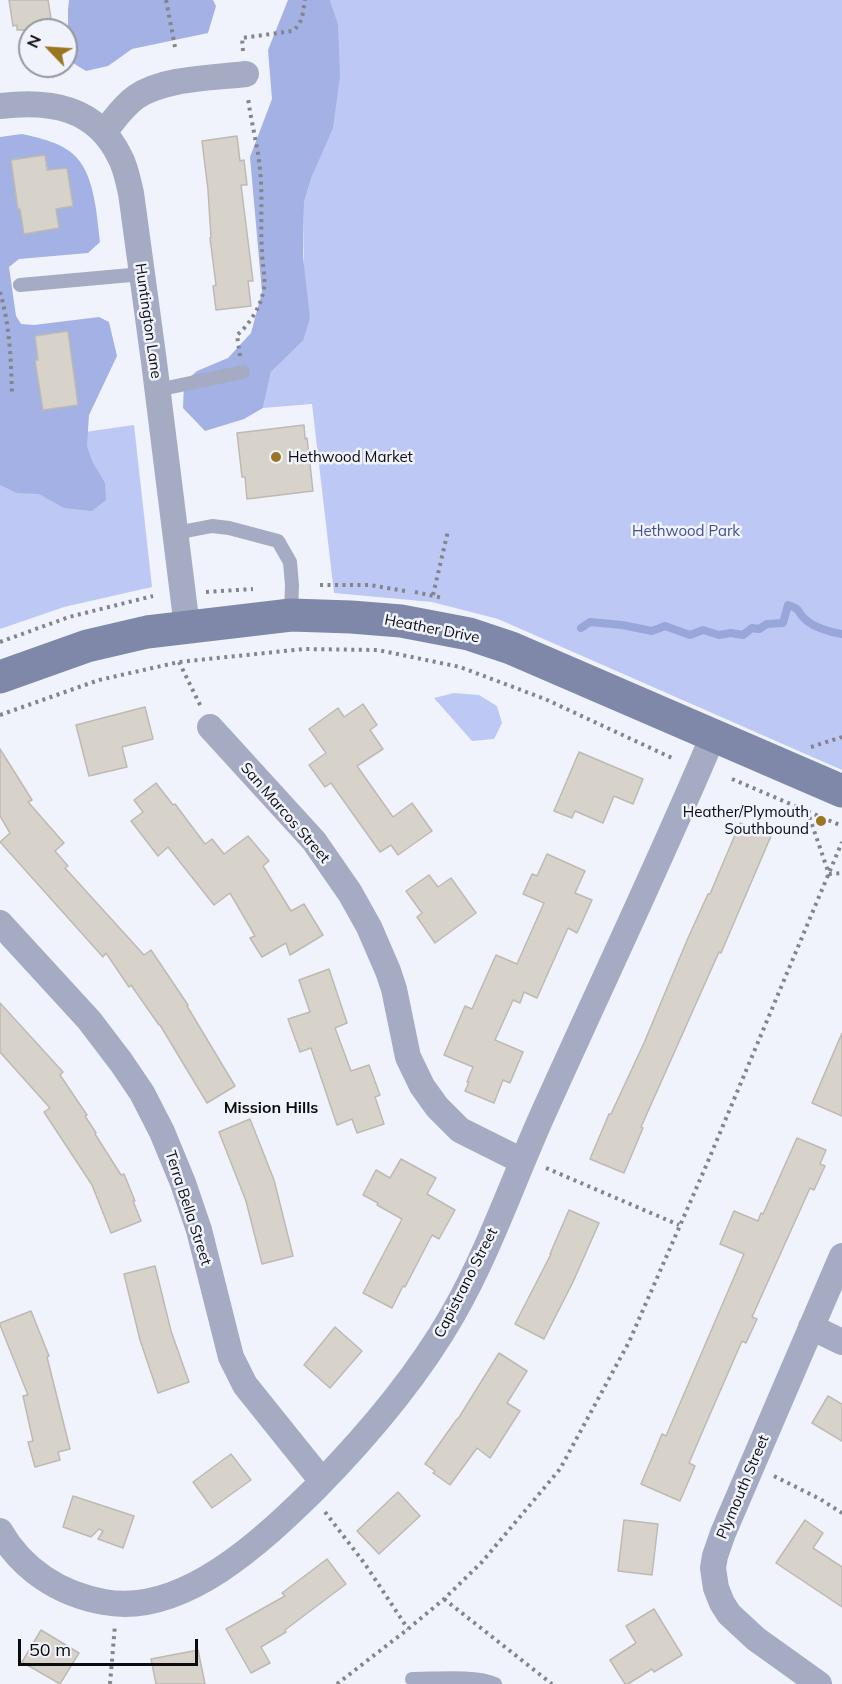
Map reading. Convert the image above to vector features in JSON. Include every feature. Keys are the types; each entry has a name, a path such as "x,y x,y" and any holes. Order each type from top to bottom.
{"street":[{"path":"104,132 126,105 152,88 169,83 246,74"},
{"name":"Huntington Lane","path":"0,106 20,104 59,106 89,120 104,132 120,156 125,169 142,274 187,627"},
{"name":"Heather Drive","path":"0,677 87,646 147,632 187,627 291,615 329,615 429,625 470,634 511,648 842,791"},
{"name":"San Marcos Street","path":"210,727 314,841 350,893 369,927 388,971 408,1056 422,1086 437,1107 460,1131 522,1161"},
{"name":"Capistrano Street","path":"0,1530 26,1565 42,1578 61,1588 91,1599 118,1604 145,1602 192,1586 245,1552 288,1516 357,1445 393,1404 433,1347 454,1313 479,1264 522,1161 713,736"},
{"name":"Terra Bella Street","path":"0,923 88,1020 142,1093 162,1132 183,1183 201,1240 231,1357 245,1385 322,1481"},
{"name":"Plymouth Street","path":"819,1684 756,1639 729,1614 716,1588 713,1568 714,1556 723,1533 842,1256"},
{"path":"811,1327 842,1342"}],"lane":[{"path":"20,285 142,274"},
{"path":"157,390 243,372"},
{"path":"176,533 212,526 229,528 278,541 290,562 291,615"},
{"path":"412,1679 474,1679 488,1680 495,1684"}],"path":[{"path":"166,0 175,46"},
{"path":"242,38 292,31 301,21 305,0"},
{"path":"237,335 253,316 263,296 265,284 260,166 250,111"},
{"path":"0,292 10,344 12,395"},
{"path":"434,595 448,531"},
{"path":"212,592 257,588"},
{"path":"0,642 69,617 153,596"},
{"path":"0,716 99,680 179,662 304,649 378,650 460,667 545,699 672,758"},
{"path":"179,662 196,695"},
{"path":"807,748 842,737"},
{"path":"732,779 807,809 842,826"},
{"path":"807,809 829,874"},
{"path":"337,1684 444,1599 482,1562 560,1469 629,1342 706,1166 842,842"},
{"path":"829,874 842,873"},
{"path":"522,1161 548,1168 679,1226"},
{"path":"765,1471 842,1513"},
{"path":"324,1511 365,1564 408,1629"},
{"path":"444,1599 552,1684"},
{"path":"110,1684 118,1604"}],"green space":[{"name":"Hethwood Park","path":"330,0 842,0 842,770 498,619 432,602 334,593 312,404 263,408 271,372 303,341 304,202 312,176 338,25"},
{"path":"134,425 152,587 64,607 0,629 0,444"},
{"path":"454,693 479,695 497,706 502,723 494,739 472,741 434,698"}],"shaded area":[{"path":"69,0 213,0 216,6 208,33 132,49 108,66 86,71 78,66 78,18 68,18"},
{"path":"288,0 330,0 338,24 340,76 333,128 312,176 304,202 303,257 310,318 303,341 271,372 263,408 244,419 205,431 183,408 184,382 197,371 228,358 251,333 262,292 250,157 272,99 268,50"},
{"path":"22,134 65,148 83,166 91,187 100,242 88,253 19,259 9,267 16,316 21,324 34,325 99,317 109,322 117,356 89,415 87,446 92,461 105,483 106,500 92,511 64,508 39,494 17,493 0,485 0,137","holes":["45,155 59,228 24,233 11,160","68,331 71,380 75,380 78,405 43,409 35,361 38,360 35,336"]}],"building":[{"path":"9,0 48,0 51,18 18,18 18,30 17,25 13,26"},
{"path":"237,136 240,161 244,160 247,185 241,185 253,281 248,281 251,306 216,310 213,286 216,285 202,141"},
{"path":"45,155 47,170 67,168 73,206 56,209 59,228 24,234 11,160"},
{"path":"68,331 78,405 43,410 35,360 38,360 35,336"},
{"name":"Hethwood Market","path":"304,425 313,491 247,499 237,433"},
{"path":"363,704 377,725 370,730 383,749 357,766 393,817 412,803 432,831 398,855 391,845 380,852 331,783 325,787 309,765 326,753 309,729 338,708 344,717"},
{"path":"145,707 153,739 122,747 127,767 89,776 76,725"},
{"path":"0,749 32,800 28,802 64,843 55,851 68,866 65,868 144,955 151,950 188,1005 235,1086 207,1103 160,1025 131,985 129,987 106,953 103,957 0,842 10,833 0,816"},
{"path":"579,752 643,779 633,804 614,796 603,823 575,811 572,818 554,811"},
{"path":"156,783 205,844 212,839 224,854 248,836 269,861 263,866 291,911 304,904 323,935 290,955 286,943 262,957 250,938 255,936 230,893 214,905 168,847 158,856 131,821 143,812 134,800"},
{"path":"740,823 771,836 721,953 719,952 641,1127 643,1128 624,1173 590,1159 644,1043"},
{"path":"547,854 585,871 575,893 592,900 577,933 568,928 537,998 524,992 520,1003 513,1000 495,1040 523,1052 510,1083 503,1080 494,1103 465,1091 473,1067 444,1055 465,1006 472,1009 496,955 517,964 544,903 523,894 532,874 537,876"},
{"path":"429,875 438,887 451,878 476,913 435,943 417,917 422,913 406,891"},
{"path":"329,969 347,1023 335,1028 351,1071 369,1065 380,1095 375,1097 384,1124 357,1133 352,1119 337,1125 311,1048 300,1052 288,1019 310,1012 299,980"},
{"path":"0,1003 63,1072 60,1075 87,1115 85,1116 95,1134 121,1175 124,1174 141,1221 111,1233 92,1185 44,1112 50,1108 0,1052"},
{"path":"842,1033 842,1116 812,1103"},
{"path":"250,1119 274,1180 293,1256 262,1264 246,1201 219,1132"},
{"path":"797,1138 826,1150 820,1164 825,1166 814,1190 810,1188 752,1317 757,1319 746,1343 742,1341 689,1463 695,1466 680,1501 641,1484 662,1434 666,1436 744,1254 720,1244 734,1211 758,1221"},
{"path":"401,1159 436,1178 427,1194 455,1210 439,1239 432,1235 392,1308 363,1293 402,1219 363,1195 376,1170 390,1178"},
{"path":"569,1210 599,1223 544,1339 515,1324 551,1254"},
{"path":"155,1266 171,1331 189,1382 158,1393 140,1340 124,1274"},
{"path":"31,1311 49,1356 47,1357 70,1449 58,1452 60,1460 35,1467 28,1442 33,1441 23,1396 28,1395 0,1325 0,1323"},
{"path":"335,1327 362,1351 330,1388 304,1365"},
{"path":"499,1353 527,1371 507,1403 520,1411 490,1458 477,1448 450,1485 425,1464 458,1419"},
{"path":"828,1396 842,1404 842,1441 812,1423"},
{"path":"231,1454 251,1480 212,1508 193,1482"},
{"path":"398,1492 420,1516 379,1554 357,1531"},
{"path":"73,1496 134,1516 123,1548 98,1539 103,1531 99,1529 91,1537 63,1527"},
{"path":"624,1520 658,1524 652,1575 618,1571"},
{"path":"805,1520 823,1533 813,1548 842,1567 842,1607 776,1563"},
{"path":"327,1559 346,1584 285,1630 286,1632 261,1647 270,1663 251,1673 226,1629 285,1596 282,1593"},
{"path":"654,1609 682,1655 654,1672 652,1669 625,1684 610,1660 636,1643 626,1626"},
{"path":"41,1630 79,1653 60,1684 22,1662"},
{"path":"198,1650 205,1684 156,1684 151,1659"}],"waterway":[{"path":"581,628 590,622 652,631 665,626 690,635 703,630 719,635 731,633 743,635 752,628 759,629 767,624 783,623 788,605 795,608 810,623 842,634"}],"place":[{"name":"Hethwood Market","path":"276,457"},
{"name":"Heather/Plymouth Southbound","path":"821,821"}],"district":[{"name":"Mission Hills","path":"271,1108"}]}
